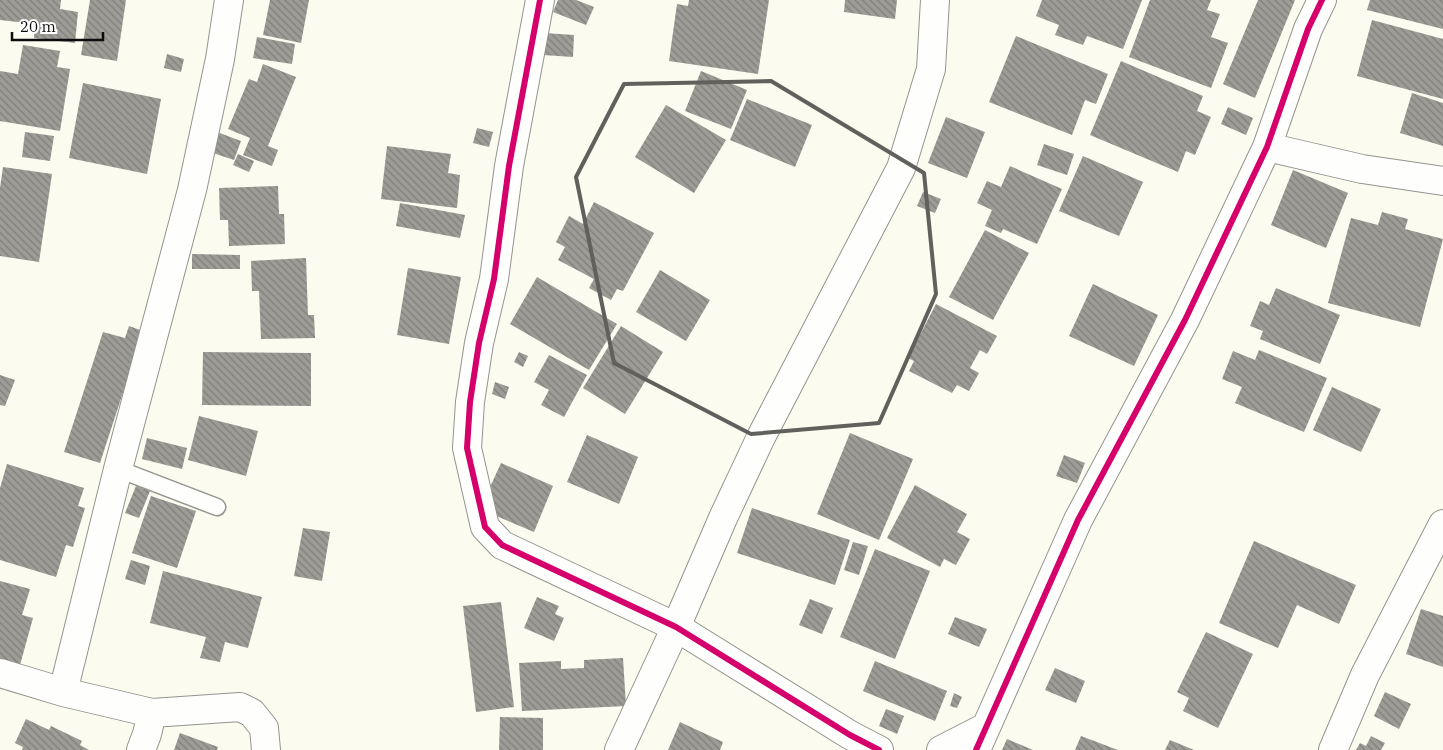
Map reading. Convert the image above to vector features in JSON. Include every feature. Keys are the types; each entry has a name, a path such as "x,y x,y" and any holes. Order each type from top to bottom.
{"street":[{"path":"63,692 118,469 192,190 220,59 229,0"},
{"path":"540,0 509,166 494,279 470,402 467,448 485,527 502,544 676,627 850,735 879,750"},
{"path":"619,750 676,627 722,518 761,437 901,168 930,69 935,0"},
{"path":"941,750 981,739 1078,520 1184,320 1267,147 1308,29 1322,0"},
{"path":"1267,147 1362,169 1443,182"},
{"path":"1333,750 1365,675 1443,524"},
{"path":"0,673 63,692 152,713 240,708 252,713 264,728 266,750"},
{"path":"141,750 152,713"}],"lane":[{"path":"118,469 217,507"}],"highlighted area":[{"path":"771,81 924,173 936,294 879,423 751,434 614,363 576,177 624,84"}],"building":[{"path":"0,0 61,0 60,9 78,12 75,43 34,38 35,24 0,20"},
{"path":"90,0 126,0 117,61 81,55"},
{"path":"270,0 309,0 301,43 263,35"},
{"path":"558,0 576,0 594,7 586,25 553,12"},
{"path":"689,0 769,0 758,74 669,61 677,4 688,6"},
{"path":"845,0 897,0 895,19 844,12"},
{"path":"1042,0 1142,0 1123,49 1087,36 1083,45 1055,35 1059,25 1036,16"},
{"path":"1150,0 1211,0 1207,10 1220,14 1211,37 1228,43 1211,88 1129,57"},
{"path":"1258,0 1295,0 1255,98 1223,84"},
{"path":"1370,0 1443,0 1443,29 1367,10"},
{"path":"1372,20 1443,39 1443,99 1357,76"},
{"path":"544,33 574,35 573,57 543,55"},
{"path":"1016,36 1108,74 1096,104 1085,100 1072,135 989,102"},
{"path":"257,37 295,44 292,64 253,58"},
{"path":"23,45 60,51 57,67 70,69 60,131 0,121 0,71 18,74"},
{"path":"167,54 184,59 181,72 164,68"},
{"path":"1121,61 1203,96 1197,111 1211,117 1195,155 1186,151 1178,172 1090,135"},
{"path":"263,64 296,77 268,146 278,150 272,166 243,155 250,138 228,129 249,79 257,82"},
{"path":"701,71 747,90 731,129 685,111"},
{"path":"83,83 161,99 147,174 69,158"},
{"path":"1412,93 1443,103 1443,146 1400,133"},
{"path":"747,99 812,125 795,167 730,140"},
{"path":"666,105 726,140 694,193 635,157"},
{"path":"1228,107 1253,118 1246,135 1221,124"},
{"path":"946,117 985,132 967,178 928,163"},
{"path":"477,128 493,132 489,147 473,143"},
{"path":"25,132 54,136 50,161 22,157"},
{"path":"217,132 241,141 234,160 210,152"},
{"path":"1044,144 1074,154 1067,175 1037,165"},
{"path":"387,146 451,154 448,173 460,175 457,208 381,199"},
{"path":"238,154 254,161 249,172 233,165"},
{"path":"1083,156 1143,182 1119,236 1059,211"},
{"path":"1010,166 1062,189 1037,244 1003,229 1001,233 985,226 992,210 977,203 987,181 1001,187"},
{"path":"3,167 52,174 39,262 0,256 0,188"},
{"path":"1293,170 1348,193 1326,248 1271,225"},
{"path":"278,186 279,214 284,214 285,244 229,246 228,220 220,220 219,188"},
{"path":"923,192 941,199 935,213 917,206"},
{"path":"594,202 654,233 623,291 617,289 611,300 589,288 594,279 558,260 565,247 556,242 569,216 583,224"},
{"path":"400,203 465,215 460,238 396,226"},
{"path":"1382,212 1408,219 1405,229 1443,239 1420,327 1328,303 1351,218 1378,225"},
{"path":"985,230 1029,253 993,320 949,297"},
{"path":"192,254 240,255 240,269 192,269"},
{"path":"306,258 308,315 314,315 315,338 261,339 259,291 252,291 251,261"},
{"path":"408,268 461,277 449,344 397,335"},
{"path":"660,270 710,300 686,341 636,312"},
{"path":"537,277 617,324 589,370 510,324"},
{"path":"1093,284 1158,315 1134,366 1069,336"},
{"path":"1276,288 1340,315 1320,364 1260,339 1263,331 1250,326 1260,301 1269,305"},
{"path":"936,304 997,336 987,354 980,350 970,368 979,373 969,391 957,385 952,393 909,371 914,361 908,358"},
{"path":"129,326 143,331 100,463 64,452 103,332 125,338"},
{"path":"621,326 663,352 625,414 583,388"},
{"path":"1259,350 1327,378 1304,432 1235,403 1242,387 1222,379 1233,351 1255,360"},
{"path":"203,352 311,353 311,406 202,405"},
{"path":"519,352 528,356 523,367 514,362"},
{"path":"549,355 587,375 564,417 541,405 549,390 534,382"},
{"path":"0,375 15,380 5,406 0,405"},
{"path":"495,382 509,387 505,399 492,394"},
{"path":"1332,387 1381,409 1361,452 1313,430"},
{"path":"199,416 258,431 246,476 188,460"},
{"path":"850,433 913,459 879,540 817,514"},
{"path":"587,435 638,457 619,504 567,482"},
{"path":"147,438 187,448 182,469 142,459"},
{"path":"1064,455 1085,463 1077,483 1056,476"},
{"path":"501,463 553,486 534,532 480,509"},
{"path":"7,464 84,488 78,506 85,508 73,547 66,545 56,577 0,560 0,488"},
{"path":"915,485 967,514 957,532 970,539 956,565 944,559 940,567 887,538"},
{"path":"136,486 150,491 139,518 125,513"},
{"path":"151,496 196,511 177,568 132,553"},
{"path":"752,508 850,540 835,585 737,553"},
{"path":"303,528 330,532 322,581 294,576"},
{"path":"1254,541 1356,585 1339,624 1297,605 1278,648 1219,623"},
{"path":"853,542 868,546 859,575 844,570"},
{"path":"875,549 930,571 895,659 840,637"},
{"path":"131,560 150,566 145,585 125,579"},
{"path":"163,571 262,597 248,648 225,642 220,662 200,658 206,637 150,623"},
{"path":"0,581 30,589 22,615 33,618 20,665 0,660"},
{"path":"537,597 559,606 555,614 564,618 554,641 524,628"},
{"path":"810,599 833,608 822,634 799,625"},
{"path":"501,602 514,707 476,712 463,606"},
{"path":"1421,609 1443,616 1443,667 1406,654"},
{"path":"955,617 987,629 979,647 948,634"},
{"path":"1206,632 1253,654 1218,728 1183,711 1189,698 1177,692"},
{"path":"623,658 626,706 522,711 519,663 561,661 561,669 584,668 584,660"},
{"path":"875,661 947,691 935,721 863,691"},
{"path":"1055,668 1085,681 1076,703 1045,690"},
{"path":"1385,692 1411,704 1399,729 1374,716"},
{"path":"954,693 962,697 957,708 950,706"},
{"path":"886,709 904,716 897,734 879,726"},
{"path":"500,717 543,718 543,750 499,750"},
{"path":"26,719 49,730 51,726 82,741 80,745 89,750 22,750 23,747 15,743"},
{"path":"680,722 723,742 720,750 668,750"},
{"path":"180,733 218,747 217,750 174,750"},
{"path":"1081,736 1118,750 1075,750"},
{"path":"1371,736 1385,743 1381,750 1356,750 1360,743 1366,746"},
{"path":"1007,739 1033,750 1002,750"},
{"path":"1170,740 1194,750 1165,750"}],"cycle path":[{"path":"540,0 509,166 494,279 479,343 470,402 467,448 485,527 502,545 676,627 850,735 879,750"},
{"path":"976,750 1078,520 1185,320 1267,147 1308,29 1322,0"}]}
